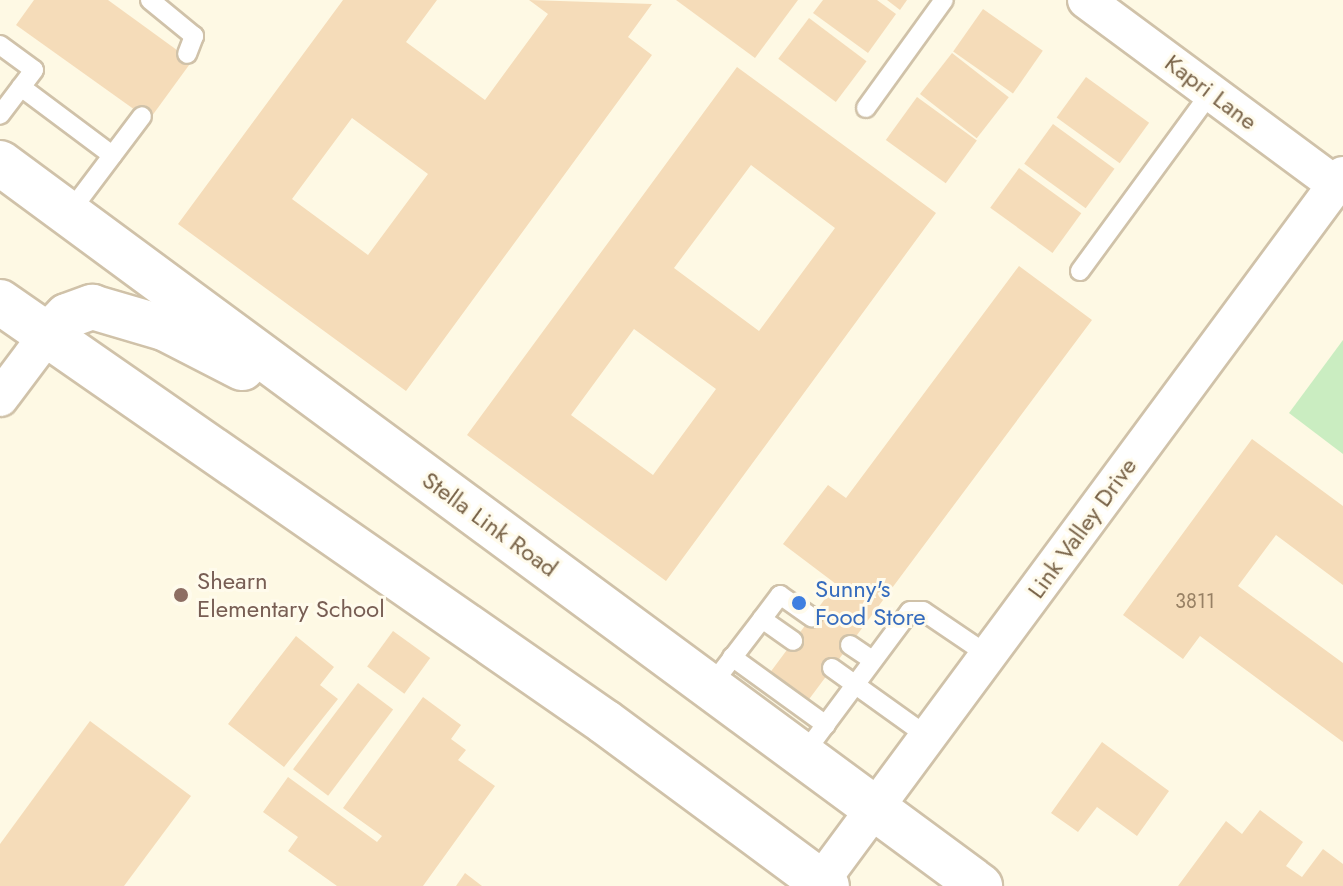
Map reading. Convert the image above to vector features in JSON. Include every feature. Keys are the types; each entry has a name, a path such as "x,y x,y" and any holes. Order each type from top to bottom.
{"main road":[{"name":"Stella Link Road","path":"0,163 364,432 721,672 814,740 875,808 980,886"},
{"path":"0,302 45,338 605,722 824,884"},
{"path":"45,338 67,316 92,307 120,312 364,432"}],"street":[{"name":"Kapri Lane","path":"1086,0 1211,92 1339,180"},
{"name":"Link Valley Drive","path":"824,884 927,736 1339,180"},
{"path":"0,398 45,338"}],"lane":[{"path":"150,0 194,36 187,54"},
{"path":"866,108 944,0"},
{"path":"0,45 34,70 0,115"},
{"path":"21,87 112,155"},
{"path":"1080,271 1211,92"},
{"path":"68,213 142,116"},
{"path":"721,672 780,595 812,617"},
{"path":"814,740 910,611 923,611 988,655"},
{"path":"762,619 793,641"},
{"path":"850,645 872,660"},
{"path":"832,668 927,736"}],"green space":[{"path":"1343,340 1343,454 1289,413"}],"building":[{"path":"34,0 108,0 192,61 149,120 16,25"},
{"path":"343,0 437,0 406,42 485,100 548,14 529,0 652,4 628,37 652,55 406,391 178,224","holes":["352,118 428,174 368,255 292,199"]},
{"path":"676,0 798,0 755,58"},
{"path":"823,0 877,0 896,14 868,53 813,13"},
{"path":"887,0 907,0 900,10"},
{"path":"983,9 1043,51 1013,93 953,52"},
{"path":"809,18 867,61 836,102 778,59"},
{"path":"952,53 1009,97 977,138 920,94"},
{"path":"737,67 936,213 666,581 467,435","holes":["751,165 835,228 759,331 674,268","634,329 716,389 653,475 571,415"]},
{"path":"1086,77 1149,123 1120,163 1057,117"},
{"path":"917,97 977,140 946,183 886,140"},
{"path":"1053,124 1114,169 1086,208 1024,164"},
{"path":"1019,168 1081,213 1052,253 990,208"},
{"path":"1019,266 1092,320 804,706 766,678 836,584 783,544 828,485 846,498"},
{"path":"1252,439 1343,506 1343,585 1276,535 1238,586 1343,663 1343,742 1200,636 1183,659 1123,615"},
{"path":"393,631 430,658 404,694 367,667"},
{"path":"296,636 334,667 320,685 338,699 284,767 228,724"},
{"path":"358,683 393,709 328,796 293,769"},
{"path":"423,697 461,725 451,739 466,750 458,760 495,786 423,886 337,886 288,851 298,837 263,812 288,777 377,842 382,836 343,808"},
{"path":"90,721 191,796 124,886 0,886 0,844"},
{"path":"1102,742 1169,791 1137,836 1097,807 1078,832 1051,813"},
{"path":"1260,810 1303,842 1286,866 1302,877 1323,849 1343,864 1343,886 1178,886 1226,821 1242,834"},
{"path":"465,873 482,886 456,886"}],"place":[{"name":"Shearn Elementary School","path":"181,595"},
{"name":"Sunny's Food Store","path":"799,603"}]}
